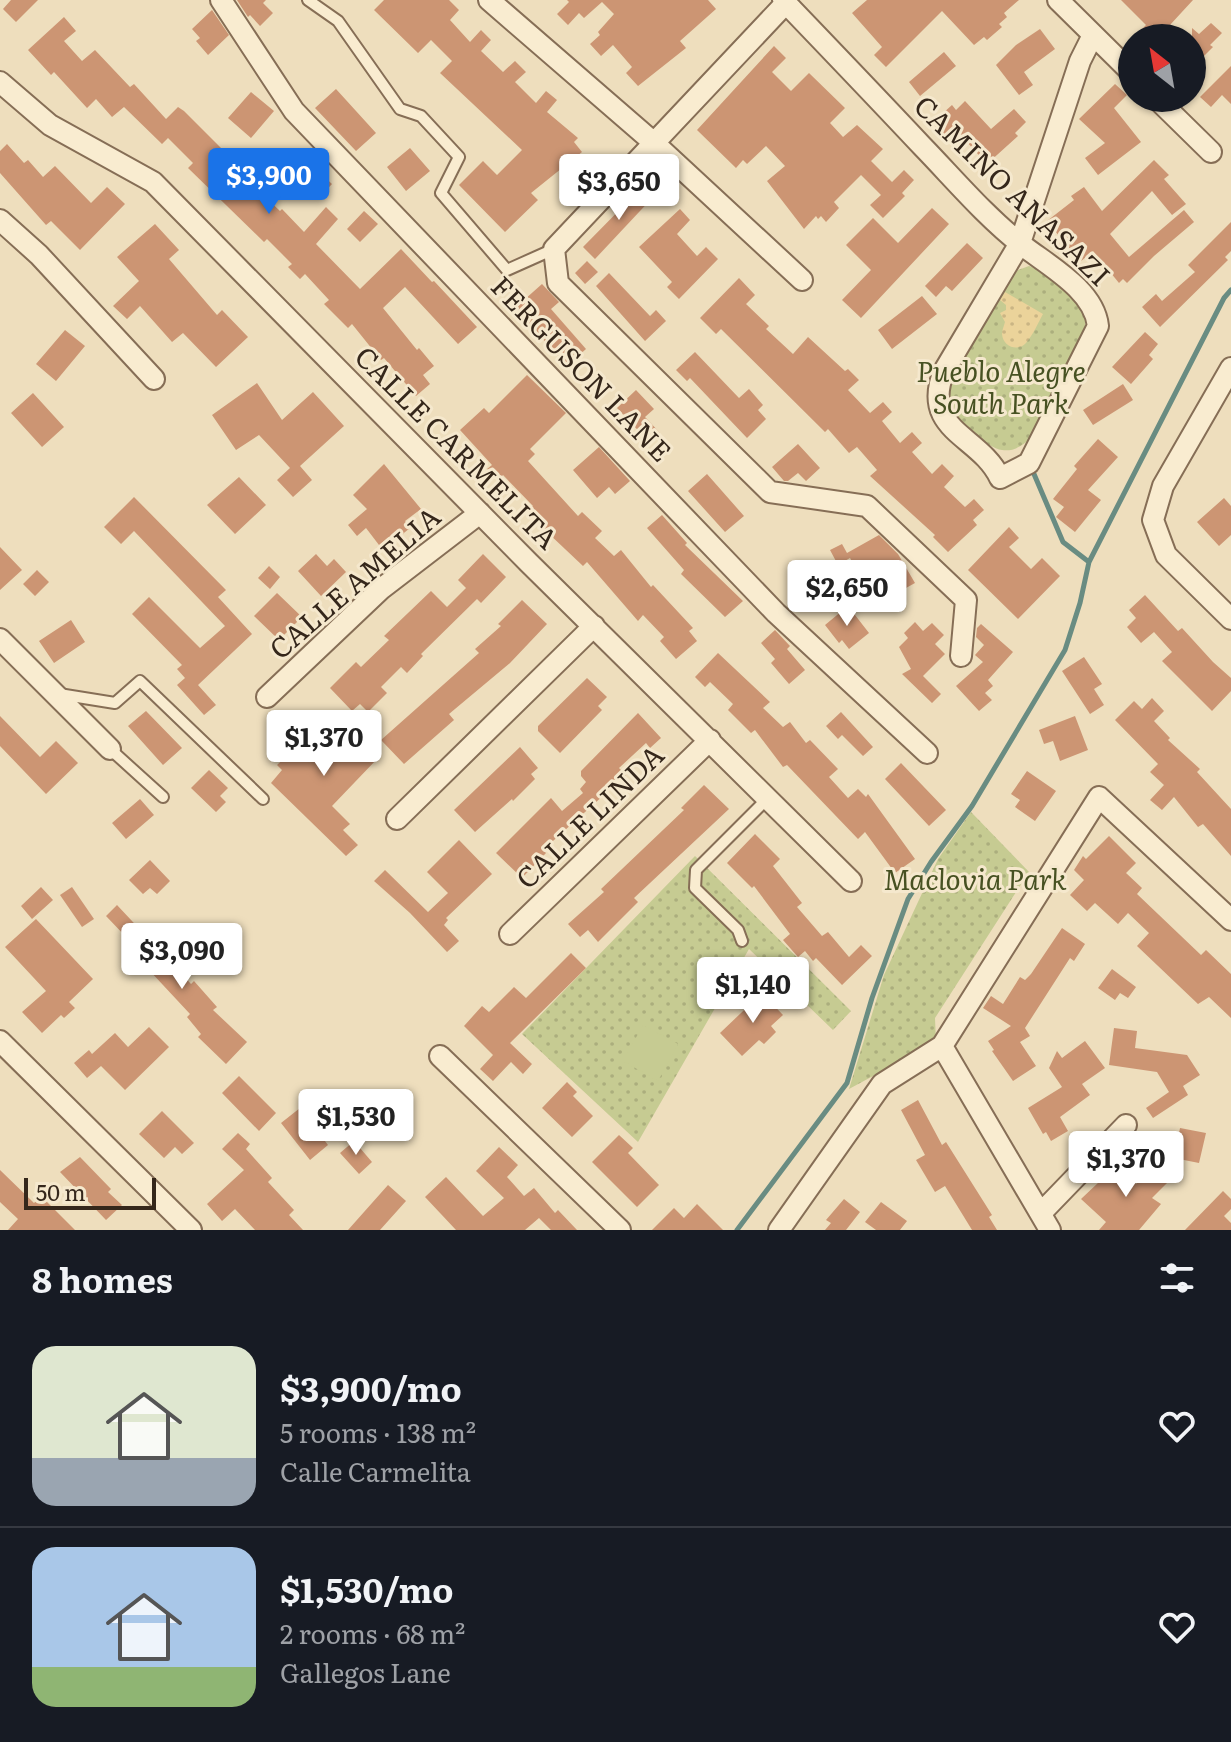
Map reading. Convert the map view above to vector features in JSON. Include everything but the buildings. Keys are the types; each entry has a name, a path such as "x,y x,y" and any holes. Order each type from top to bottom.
{"street":[{"name":"FERGUSON LANE","path":"221,0 294,111 776,613 927,753"},
{"path":"489,0 653,142 802,280"},
{"path":"1058,0 1118,59"},
{"path":"785,1 554,249 558,283 770,492 867,506 966,600 961,656"},
{"name":"CAMINO ANASAZI","path":"785,1 979,206 1047,263 1096,311 1098,326 1029,463 1000,478 995,466 943,417 938,405 939,383 1020,243"},
{"path":"1020,243 1080,61 1093,35"},
{"name":"CALLE CARMELITA","path":"0,82 50,125 153,182 480,513 851,881"},
{"path":"1170,112 1211,152"},
{"path":"0,220 39,255 154,379"},
{"path":"1231,368 1163,486 1153,520 1166,555 1231,619"},
{"name":"CALLE AMELIA","path":"267,697 381,589 480,513"},
{"path":"397,819 594,626"},
{"path":"0,639 110,749"},
{"name":"CALLE LINDA","path":"510,934 710,740"},
{"path":"779,1230 882,1084 942,1046 1099,797 1231,920"},
{"path":"0,1041 191,1230"},
{"path":"942,1046 1046,1222 1126,1125"},
{"path":"440,1056 620,1230"}],"lane":[{"path":"308,0 338,21 400,109 421,116 459,157 441,193 507,270 554,249"},
{"path":"53,693 115,703 140,681 263,799"},
{"path":"110,749 163,797"},
{"path":"742,941 738,930 695,888 696,870 768,798"}],"green space":[{"name":"Pueblo Alegre South Park","path":"1029,266 1052,278 1074,297 1083,310 1085,326 1083,336 1031,438 1014,449 1002,450 980,439 953,411 948,395 950,379 1011,279 1018,270"},
{"name":"Maclovia Park","path":"971,812 1029,872 935,1018 936,1042 849,1089 884,975 938,859"},
{"path":"695,856 851,1011 833,1030 749,949 638,1142 522,1034"},
{"path":"643,1025 678,1044 658,1081 623,1061"}],"sand":[{"path":"1005,292 1043,314 1023,346 1015,348 1003,338 1005,322 1000,313 1006,310 1006,305 1000,300"}],"waterway":[{"path":"737,1230 847,1083 872,998 908,899 972,806 1065,650 1089,562 1224,298 1231,290"},
{"path":"1031,467 1063,542 1089,562"}]}
